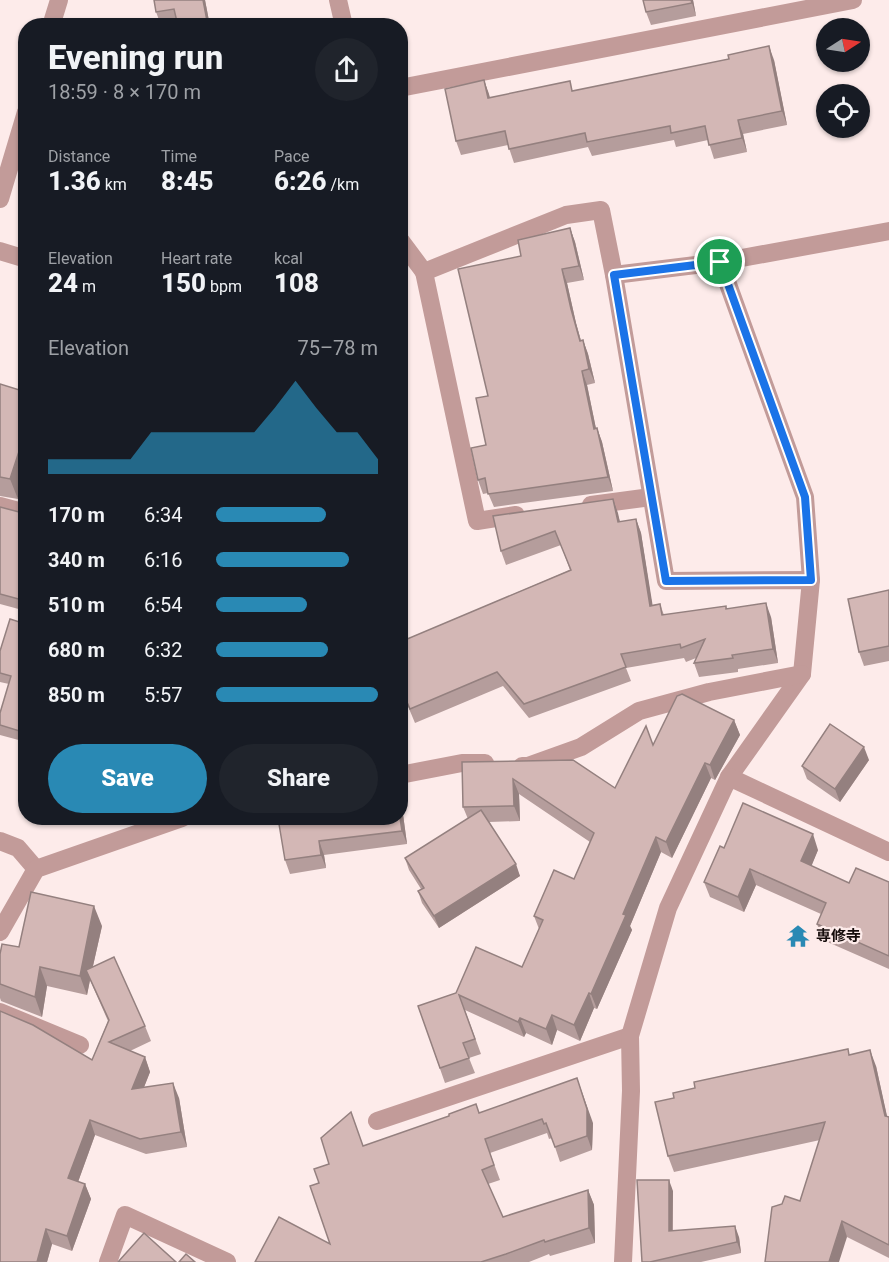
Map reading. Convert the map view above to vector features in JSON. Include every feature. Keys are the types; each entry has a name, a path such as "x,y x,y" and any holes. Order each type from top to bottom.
{"street":[{"path":"53,18 59,0"},
{"path":"338,0 342,18"},
{"path":"408,86 853,0"},
{"path":"0,199 18,139"},
{"path":"424,272 566,215 601,210 666,581 811,580"},
{"path":"614,275 720,262 889,231"},
{"path":"408,250 424,272 477,520 535,513"},
{"path":"0,251 18,257"},
{"path":"623,1262 631,1091 630,1036 668,908 729,777 802,674 811,580 805,497 720,262"},
{"path":"570,508 651,497"},
{"path":"0,506 18,511"},
{"path":"408,773 462,763 528,766 581,747 639,711 709,692 802,674"},
{"path":"729,777 889,852"},
{"path":"0,932 36,869 162,825"},
{"path":"0,841 18,848 36,869"},
{"path":"0,1012 80,1046"},
{"path":"377,1120 630,1036"},
{"path":"108,1262 125,1215 227,1262"}],"building":[{"path":"154,0 203,0 206,18 176,18 174,9 156,12"},
{"path":"643,0 691,0 692,3 646,12"},
{"path":"769,46 782,111 738,120 742,138 709,145 705,126 671,133 670,126 587,142 585,133 509,149 505,131 456,141 445,89 484,80 488,98 570,81 572,91 729,59 728,55"},
{"path":"570,228 579,266 562,269 580,341 583,340 589,369 582,371 594,429 597,428 608,477 488,494 485,478 478,480 471,448 486,445 476,398 488,396 458,269 521,256 518,240"},
{"path":"0,384 18,390 18,454 10,479 0,477"},
{"path":"613,499 618,522 636,519 650,606 660,604 662,615 766,603 773,649 732,655 733,658 694,663 705,639 681,648 680,644 621,654 626,667 524,704 497,672 410,709 408,704 408,639 571,570 555,531 501,551 493,516"},
{"path":"0,507 18,512 18,599 0,594"},
{"path":"889,590 889,646 859,652 848,599"},
{"path":"10,619 18,622 18,731 0,725 0,713 11,676 0,673 0,651"},
{"path":"682,694 734,720 710,765 705,763 666,842 656,837 623,914 626,915 591,994 589,993 574,1025 552,1015 546,1029 520,1018 518,1022 459,995 475,1039 463,1043 469,1058 440,1068 418,1006 456,993 476,947 522,967 543,920 534,916 554,870 574,879 594,833 513,779 514,806 463,807 462,762 573,760 615,788 646,726 653,745 677,696"},
{"path":"830,724 864,747 835,789 802,766"},
{"path":"743,803 813,834 801,861 849,883 856,868 889,882 889,956 817,924 826,903 750,869 738,897 704,882 720,846 724,848"},
{"path":"481,810 516,864 434,916 418,891 424,888 405,858"},
{"path":"279,825 401,825 402,831 319,841 321,855 285,860"},
{"path":"31,892 94,906 80,976 40,967 35,997 0,984 2,944 19,947"},
{"path":"114,957 145,1026 109,1042 145,1057 132,1089 173,1083 181,1132 140,1139 90,1120 68,1178 85,1184 67,1236 46,1229 37,1262 0,1262 0,1011 33,1025 92,1060 109,1020 86,970"},
{"path":"848,1049 849,1055 870,1050 885,1116 889,1117 889,1245 842,1221 829,1262 765,1262 772,1207 782,1204 785,1196 800,1201 825,1122 668,1156 655,1102 674,1098 673,1093 695,1088 694,1082"},
{"path":"577,1078 587,1109 587,1136 555,1147 546,1123 544,1124 542,1119 485,1139 494,1165 482,1170 503,1217 588,1190 589,1228 545,1242 544,1240 481,1262 255,1262 279,1217 330,1244 310,1186 319,1183 314,1169 329,1164 321,1138 351,1112 363,1146 449,1116 449,1114 476,1104 479,1113"},
{"path":"637,1180 669,1180 669,1231 735,1226 737,1242 642,1262"},
{"path":"144,1233 176,1262 118,1262"},
{"path":"186,1254 195,1262 179,1262"}],"place":[{"name":"専修寺","path":"798,936"}],"route":[{"path":"720,262 805,497 811,580 666,581 614,275 720,262"}]}
